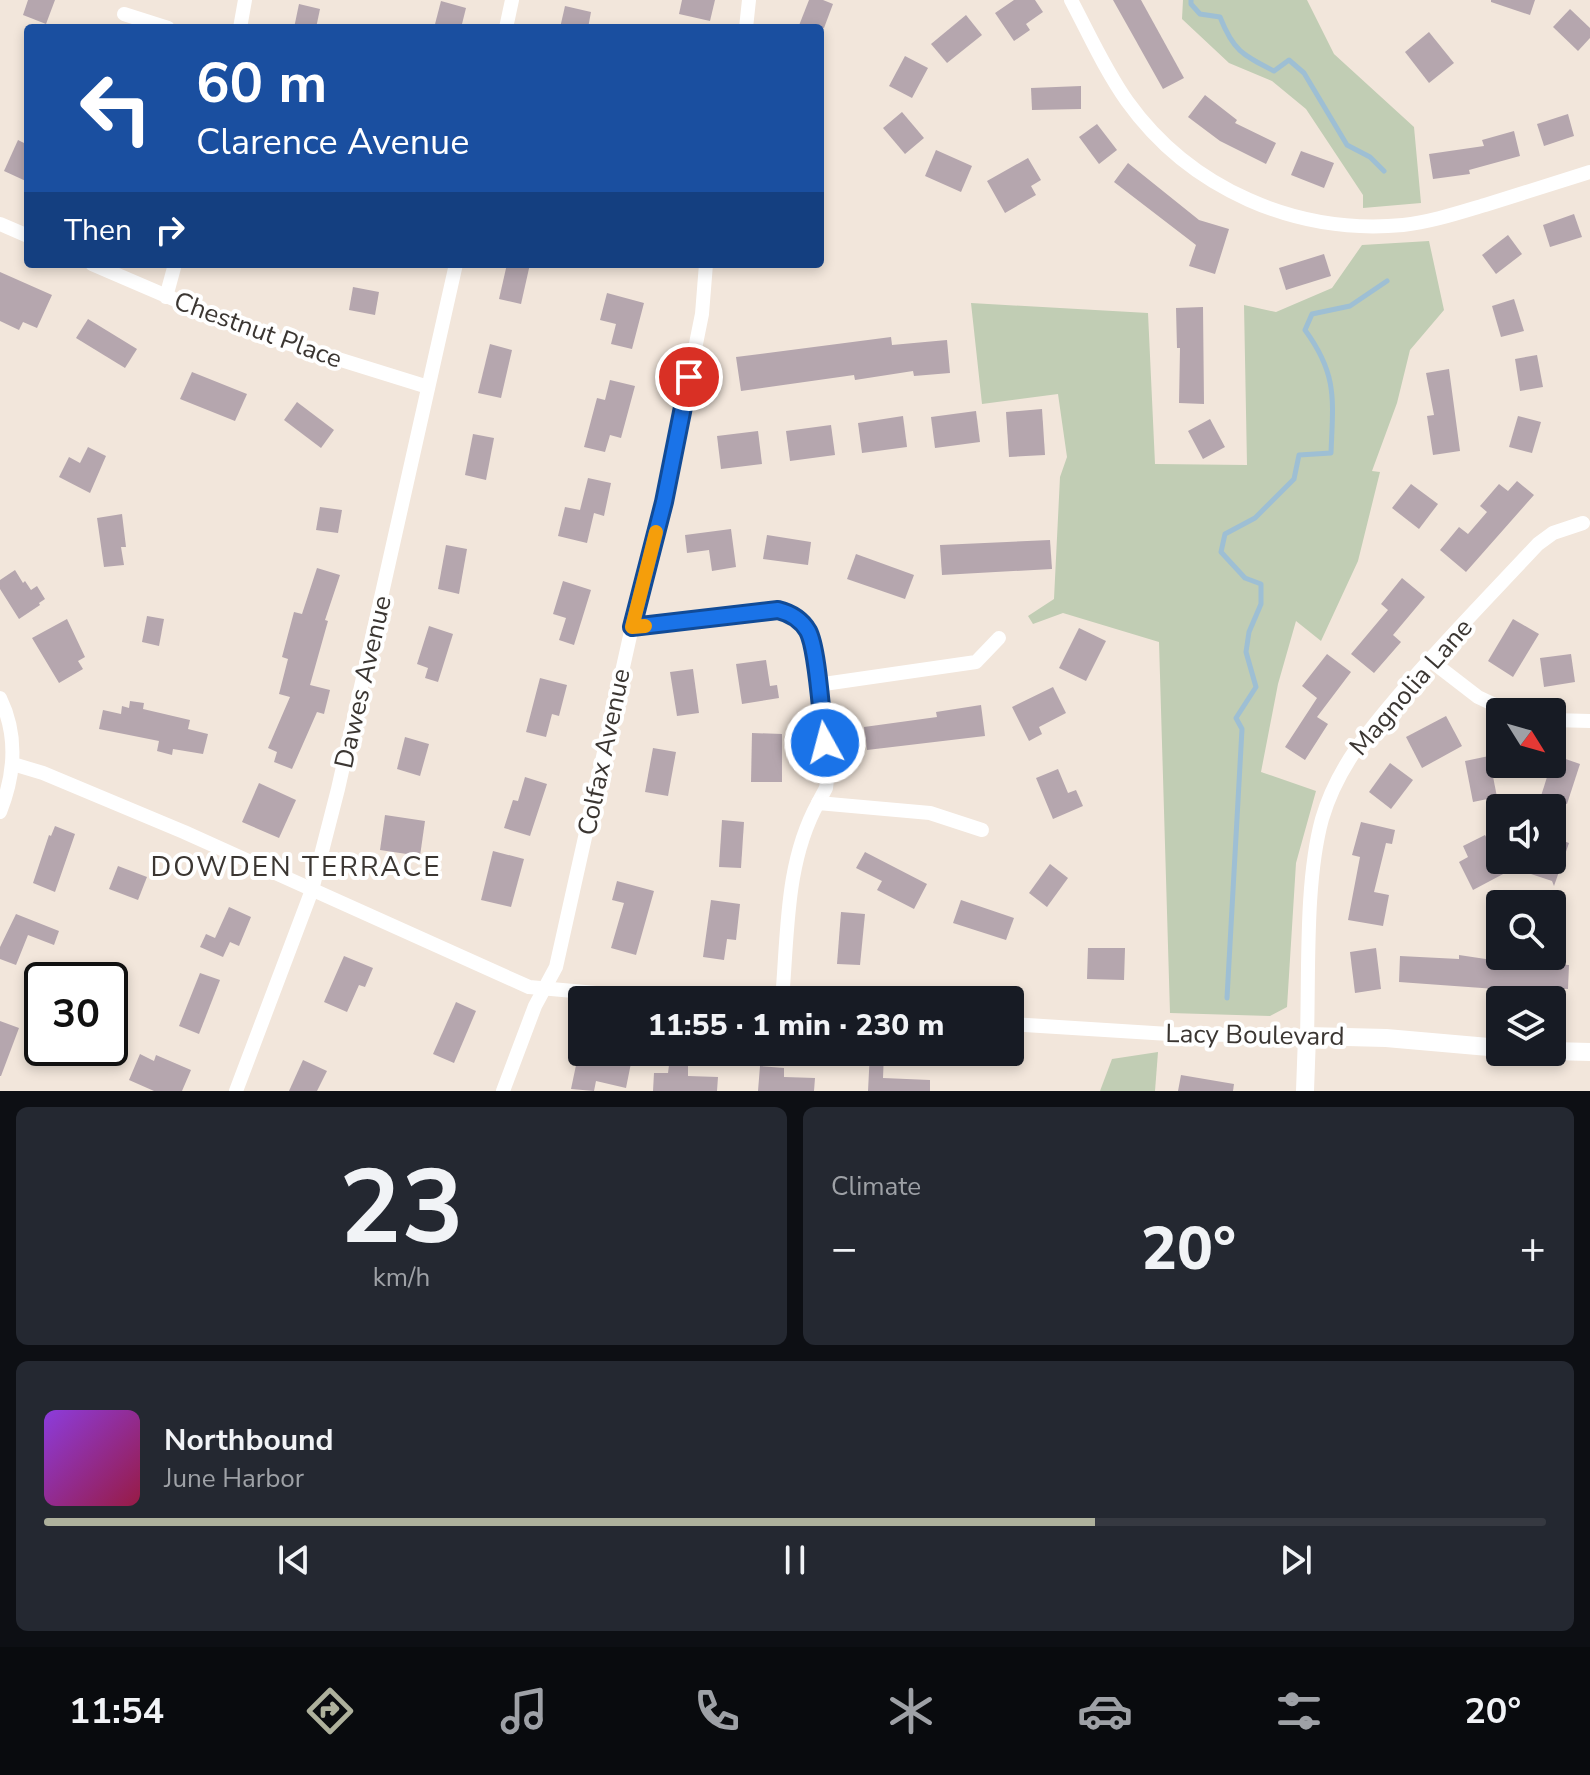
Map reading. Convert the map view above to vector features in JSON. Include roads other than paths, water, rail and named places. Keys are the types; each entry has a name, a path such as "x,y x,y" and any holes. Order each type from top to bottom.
{"street":[{"path":"241,24 245,0"},
{"path":"507,24 512,0"},
{"path":"746,24 749,0"},
{"path":"1071,0 1109,73 1151,130 1206,177 1272,210 1333,224 1404,225 1438,219 1590,172"},
{"path":"124,14 155,24"},
{"path":"0,224 22,233"},
{"name":"Chestnut Place","path":"101,268 248,331 428,387"},
{"path":"166,297 174,268"},
{"name":"Dawes Avenue","path":"236,1091 312,890 342,775 455,268"},
{"name":"Colfax Avenue","path":"503,1091 535,1006 556,967 632,627 664,502 693,361 705,292 706,268"},
{"name":"Magnolia Lane","path":"1305,1091 1316,847 1322,819 1345,765 1362,738 1430,660 1538,544 1553,533 1583,523"},
{"path":"632,627 778,610 789,613 807,630 828,772 826,788 801,840 793,867 783,986"},
{"path":"817,685 976,662 999,638"},
{"path":"1430,660 1486,701"},
{"path":"0,698 10,725 13,764 0,812"},
{"path":"1566,720 1590,721"},
{"path":"13,764 43,773 170,826 529,987 568,990"},
{"path":"818,803 930,813 982,830"},
{"name":"Lacy Boulevard","path":"1024,1025 1169,1034 1386,1038 1486,1047"},
{"path":"1566,1051 1590,1052"}],"waterway":[{"path":"1191,0 1200,14 1220,17 1229,37 1246,56 1274,71 1289,60 1304,73 1347,145 1370,157 1384,171"},
{"path":"1227,998 1242,729 1236,718 1256,687 1246,652 1249,632 1261,604 1261,584 1245,578 1221,552 1225,534 1255,518 1294,479 1299,455 1331,453 1331,388 1323,361 1305,330 1312,314 1350,306 1387,281"}],"district":[{"name":"DOWDEN TERRACE","path":"296,867"}]}
